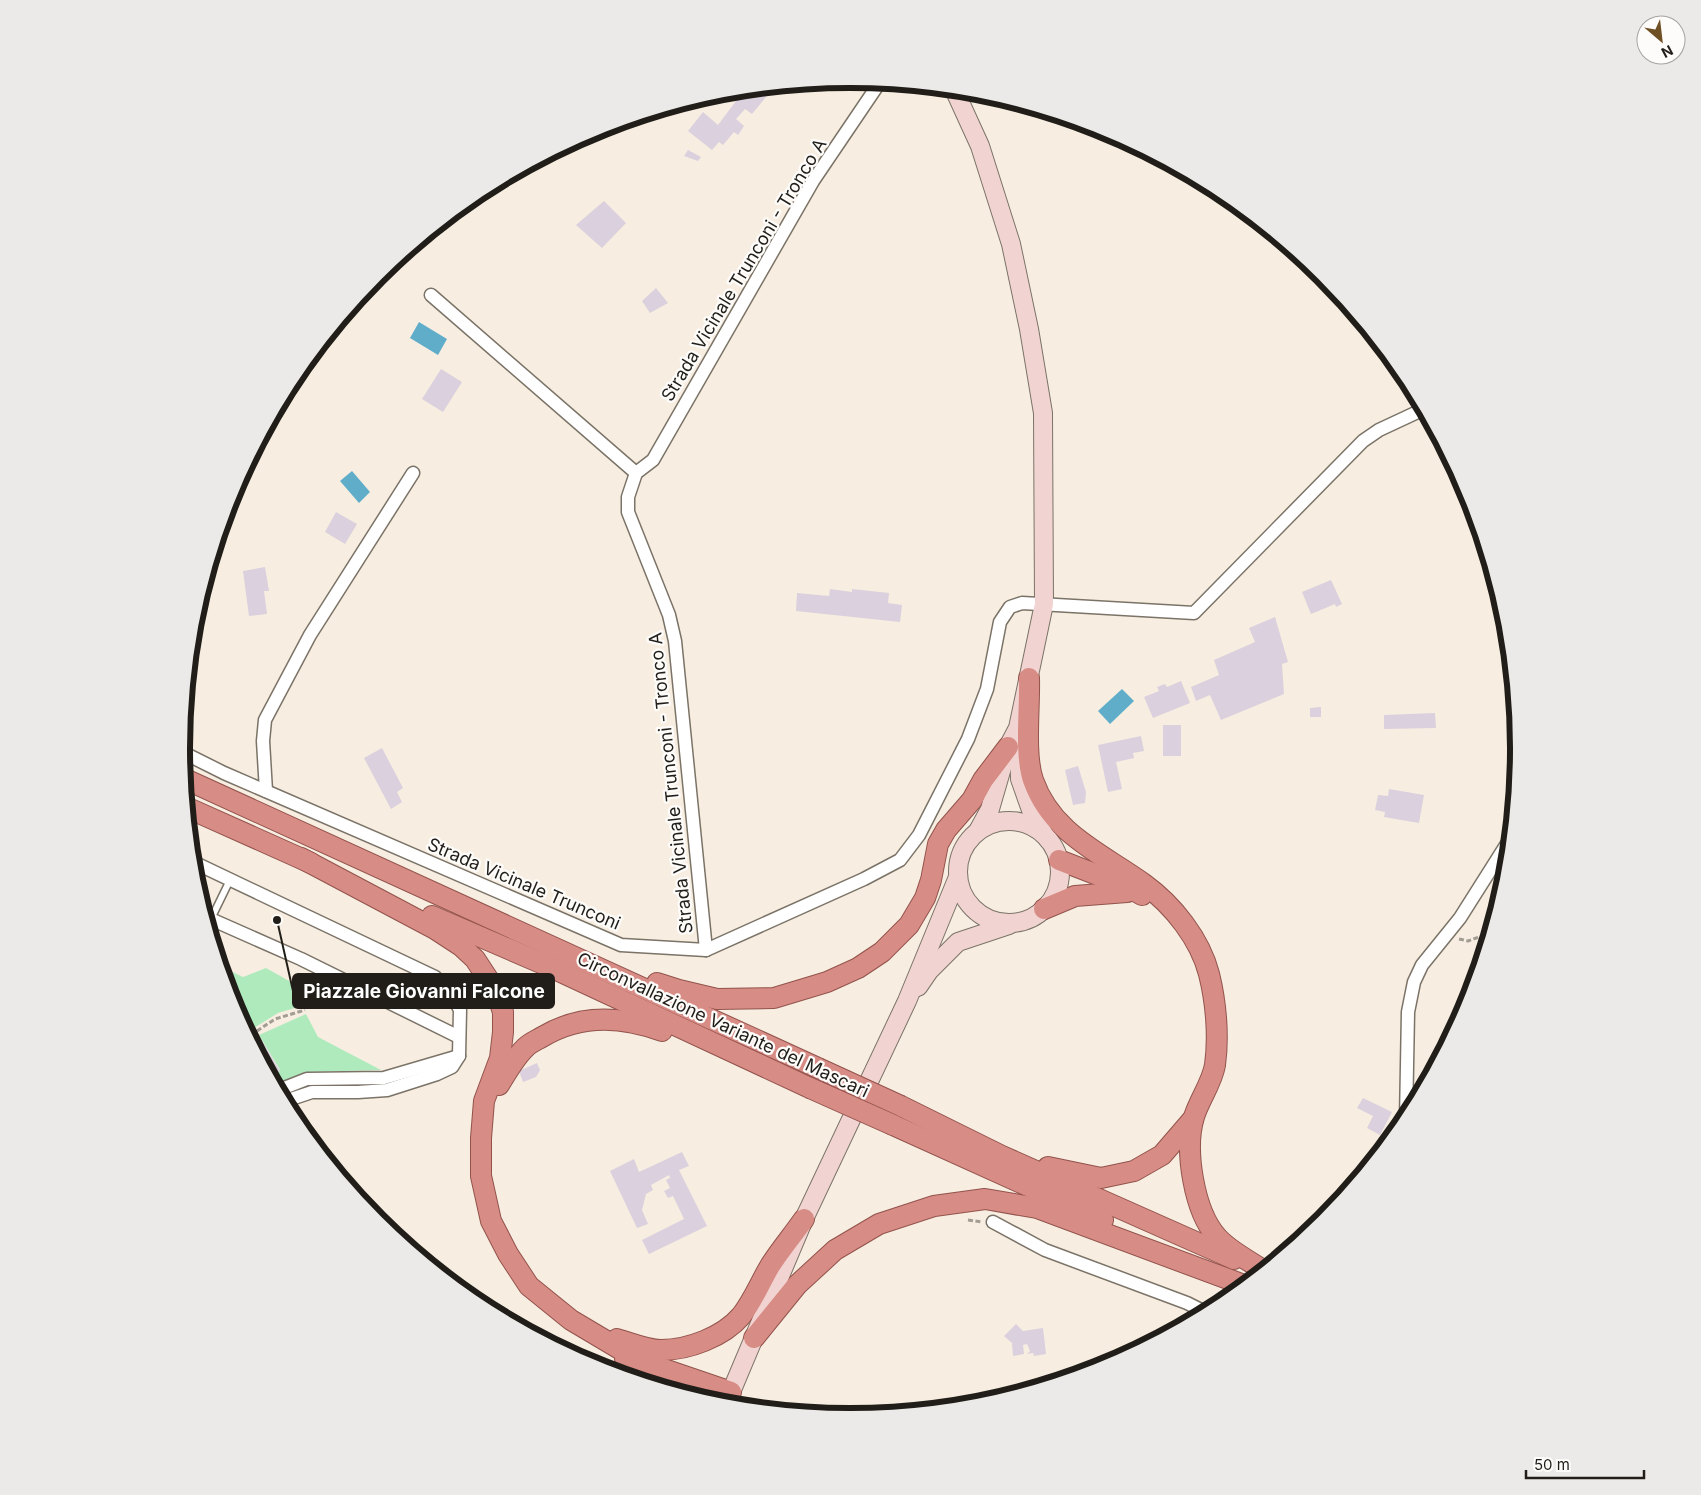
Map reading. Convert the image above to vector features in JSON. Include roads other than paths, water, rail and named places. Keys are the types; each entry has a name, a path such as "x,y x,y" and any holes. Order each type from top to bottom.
{"highway":[{"path":"1002,1156 1101,1178 1134,1171 1162,1155 1193,1119 1215,1066 1216,1020 1209,973 1191,933 1167,903 1144,884 1076,840 1048,810 1032,779 1029,744 1029,678"},
{"path":"552,947 679,990 718,999 774,998 827,982 858,968 882,952 910,925 925,898 938,844 946,830 972,800 983,780 1008,747"},
{"name":"Circonvallazione Variante del Mascari","path":"192,782 901,1106 1002,1156 1256,1268"},
{"name":"Circonvallazione Variante del Mascari","path":"194,811 548,966 810,1088 1237,1282"},
{"path":"195,820 226,826"},
{"path":"301,858 448,938 474,959 487,975 496,991 503,1012 503,1032 500,1058 484,1101 484,1122 481,1138 481,1176 489,1214 499,1238 529,1286 571,1320 640,1361 721,1395"},
{"path":"1059,860 1137,892 1191,933"},
{"path":"1044,909 1075,896 1115,891 1137,892"},
{"path":"484,1122 501,1083 526,1047 558,1028 596,1018 640,1023 810,1088"},
{"path":"1193,1119 1190,1168 1200,1204 1217,1236 1257,1267"},
{"path":"754,1338 797,1285 835,1250 879,1224 934,1206 985,1199 1037,1208 1237,1282"},
{"path":"593,1332 660,1350 679,1349 710,1338 740,1317 756,1294 770,1266 804,1220"},
{"path":"593,1332 642,1373"}],"main road":[{"path":"907,1001 929,971 958,942 1026,920 1044,909 1056,891 1060,876 1059,860 1053,845 1043,833 1031,810 1020,779 1018,728 1044,604 1043,413 1012,244 1000,202 980,146 957,96"},
{"path":"730,1396 804,1220 907,1001 958,877 962,851 978,831 993,802 1008,747 1018,728"},
{"path":"978,831 996,822 1008,821 1026,824 1043,833"},
{"path":"958,877 965,899 977,912 992,920 1015,923"}],"street":[{"name":"Strada Vicinale Trunconi - Tronco A","path":"706,950 675,641 670,615 628,512 628,497 636,473 653,460 813,181 876,89"},
{"path":"430,295 636,473"},
{"path":"1044,604 1194,613 1363,441 1379,430 1418,412"},
{"path":"266,791 263,741 264,720 310,635 413,473"},
{"name":"Strada Vicinale Trunconi","path":"190,756 266,791 621,945 706,950 900,860 919,835 968,739 987,689 1000,622 1010,607 1022,603 1044,604"},
{"path":"1406,1103 1408,1012 1414,982 1422,965 1446,937 1502,851"},
{"path":"201,866 435,977 450,990 460,1010 459,1056 452,1067 401,1086 358,1092 312,1092 292,1099"},
{"path":"214,922 301,959 459,1037"},
{"path":"285,1088 306,1079 384,1078 459,1056"},
{"path":"993,1222 1045,1250 1197,1308"}],"lane":[{"path":"212,912 230,880"}],"water":[{"path":"419,322 447,339 438,355 410,338"},
{"path":"352,471 370,492 359,503 340,481"},
{"path":"1122,689 1134,701 1110,724 1098,711"}],"place":[{"name":"Piazzale Giovanni Falcone","path":"277,920"}]}
